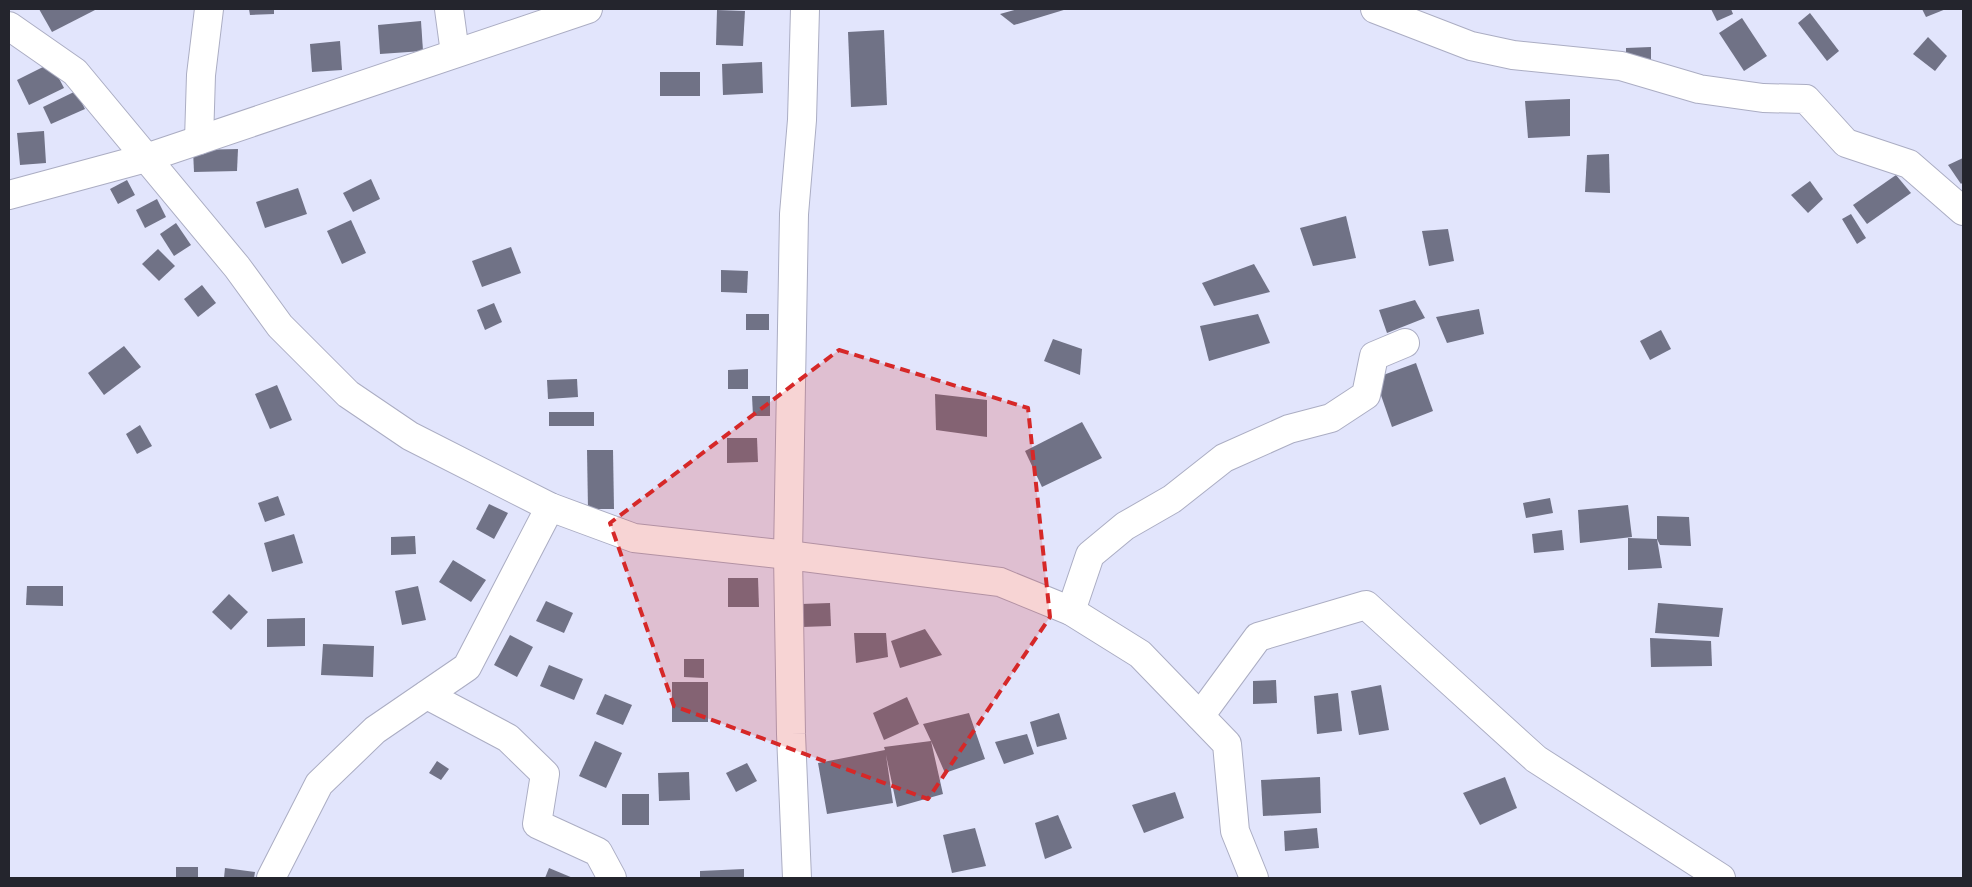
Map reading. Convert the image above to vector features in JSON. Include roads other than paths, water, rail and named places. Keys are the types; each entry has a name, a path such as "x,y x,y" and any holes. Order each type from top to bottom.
{"street":[{"path":"199,140 201,75 209,9"},
{"path":"449,9 455,53"},
{"path":"9,196 146,158 588,9"},
{"path":"797,878 791,734 788,555 794,214 802,120 805,9"},
{"path":"1375,9 1471,46 1513,55 1621,66 1698,89 1763,98 1806,99 1846,143 1908,164 1963,211"},
{"path":"9,26 75,72 237,267 280,326 348,394 410,436 550,507 634,538 788,555 1000,582 1071,612 1140,654 1227,744 1236,831 1254,878"},
{"path":"1071,612 1090,555 1125,526 1172,499 1224,458 1289,429 1330,418 1366,395 1374,356 1405,343"},
{"path":"271,878 319,784 375,730 467,667 550,507"},
{"path":"1200,716 1258,637 1366,605 1536,759 1720,878"},
{"path":"427,695 508,738 545,774 537,824 598,852 612,878"}]}
